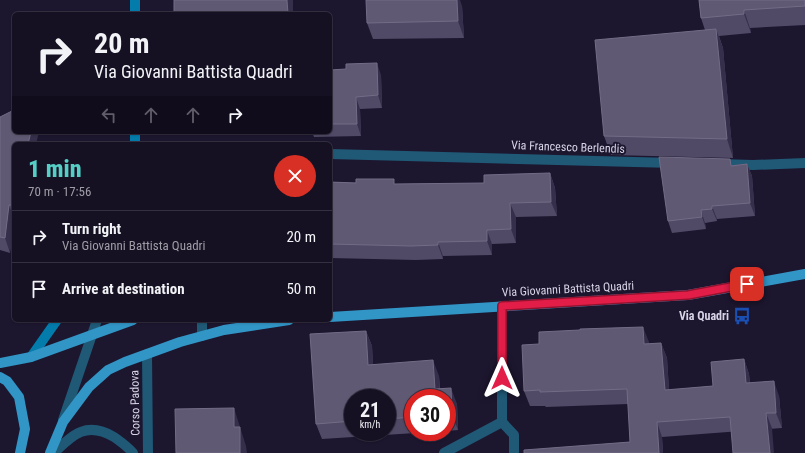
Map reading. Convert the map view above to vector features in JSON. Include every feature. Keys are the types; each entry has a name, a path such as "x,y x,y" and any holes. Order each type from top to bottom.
{"main road":[{"name":"Via Giovanni Battista Quadri","path":"332,317 688,295 805,274"},
{"path":"0,364 31,357 127,322"},
{"path":"50,453 63,422 89,387 108,370 180,342 224,330 276,322"},
{"path":"0,377 7,381 19,397 24,429 20,453"}],"street":[{"path":"135,0 135,12"},
{"name":"Via Francesco Berlendis","path":"332,154 681,163"},
{"path":"713,164 753,165 805,163"},
{"path":"502,306 502,422 514,435 514,452"},
{"path":"31,357 56,322"},
{"path":"63,422 96,322"},
{"path":"202,322 202,336"},
{"name":"Corso Padova","path":"147,354 148,453"},
{"path":"444,453 502,422"},
{"path":"54,453 64,443 80,432 94,429 106,432 126,445 133,453"}],"building":[{"path":"174,0 287,0 288,12 174,12"},
{"path":"366,0 457,0 458,21 367,23"},
{"path":"699,0 805,0 805,6 744,10 744,14 701,18"},
{"path":"716,29 727,139 604,136 595,40"},
{"path":"377,63 378,95 356,97 357,124 332,124 332,70 346,69 346,64"},
{"path":"12,111 12,134 30,134 28,142 12,142 12,205 9,205 5,238 0,237 0,117"},
{"path":"659,157 730,159 731,166 747,164 750,203 712,206 712,209 701,210 702,217 668,221"},
{"path":"550,173 551,202 510,203 511,229 487,230 487,241 438,242 438,245 411,246 332,244 332,182 356,183 356,179 394,179 394,184 484,183 484,175"},
{"path":"643,327 644,344 661,343 665,390 713,386 711,362 744,359 746,383 774,381 776,413 766,413 770,453 733,453 730,417 657,422 659,453 524,453 524,450 630,442 627,389 540,392 540,390 524,391 522,345 539,344 539,332"},
{"path":"366,331 368,365 433,360 435,389 404,389 404,418 396,418 396,389 344,389 344,422 316,424 310,334"},
{"path":"234,408 234,427 240,427 240,453 176,453 175,409"}],"place":[{"name":"Via Quadri","path":"742,316"}],"route":[{"path":"502,378 502,306 688,295 747,284"}]}
